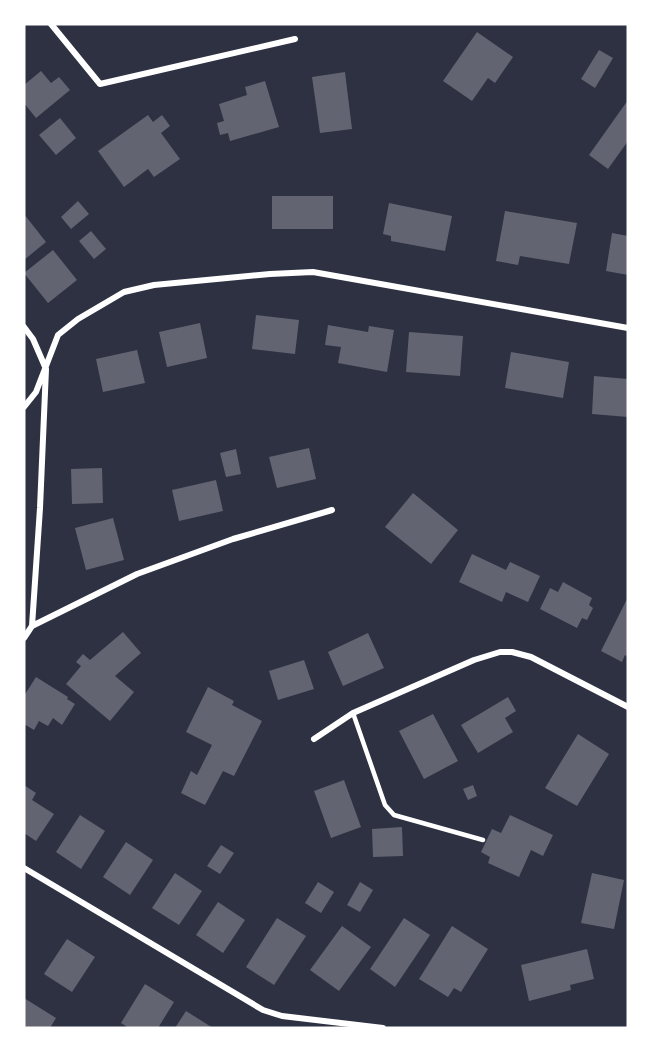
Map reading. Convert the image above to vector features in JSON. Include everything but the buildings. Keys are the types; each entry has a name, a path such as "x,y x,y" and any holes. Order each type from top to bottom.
{"street":[{"path":"51,24 100,84 295,39"},
{"path":"24,407 36,392 58,335 78,319 124,292 154,285 278,273 326,274 628,328"},
{"path":"24,327 33,339 46,369 32,626 24,638"},
{"path":"32,626 137,574 233,539 332,510"},
{"path":"314,739 353,713 494,653 512,652 531,657 628,707"},
{"path":"24,868 263,1010 282,1016 382,1028"}],"lane":[{"path":"353,713 385,806 394,815 483,840"}]}
